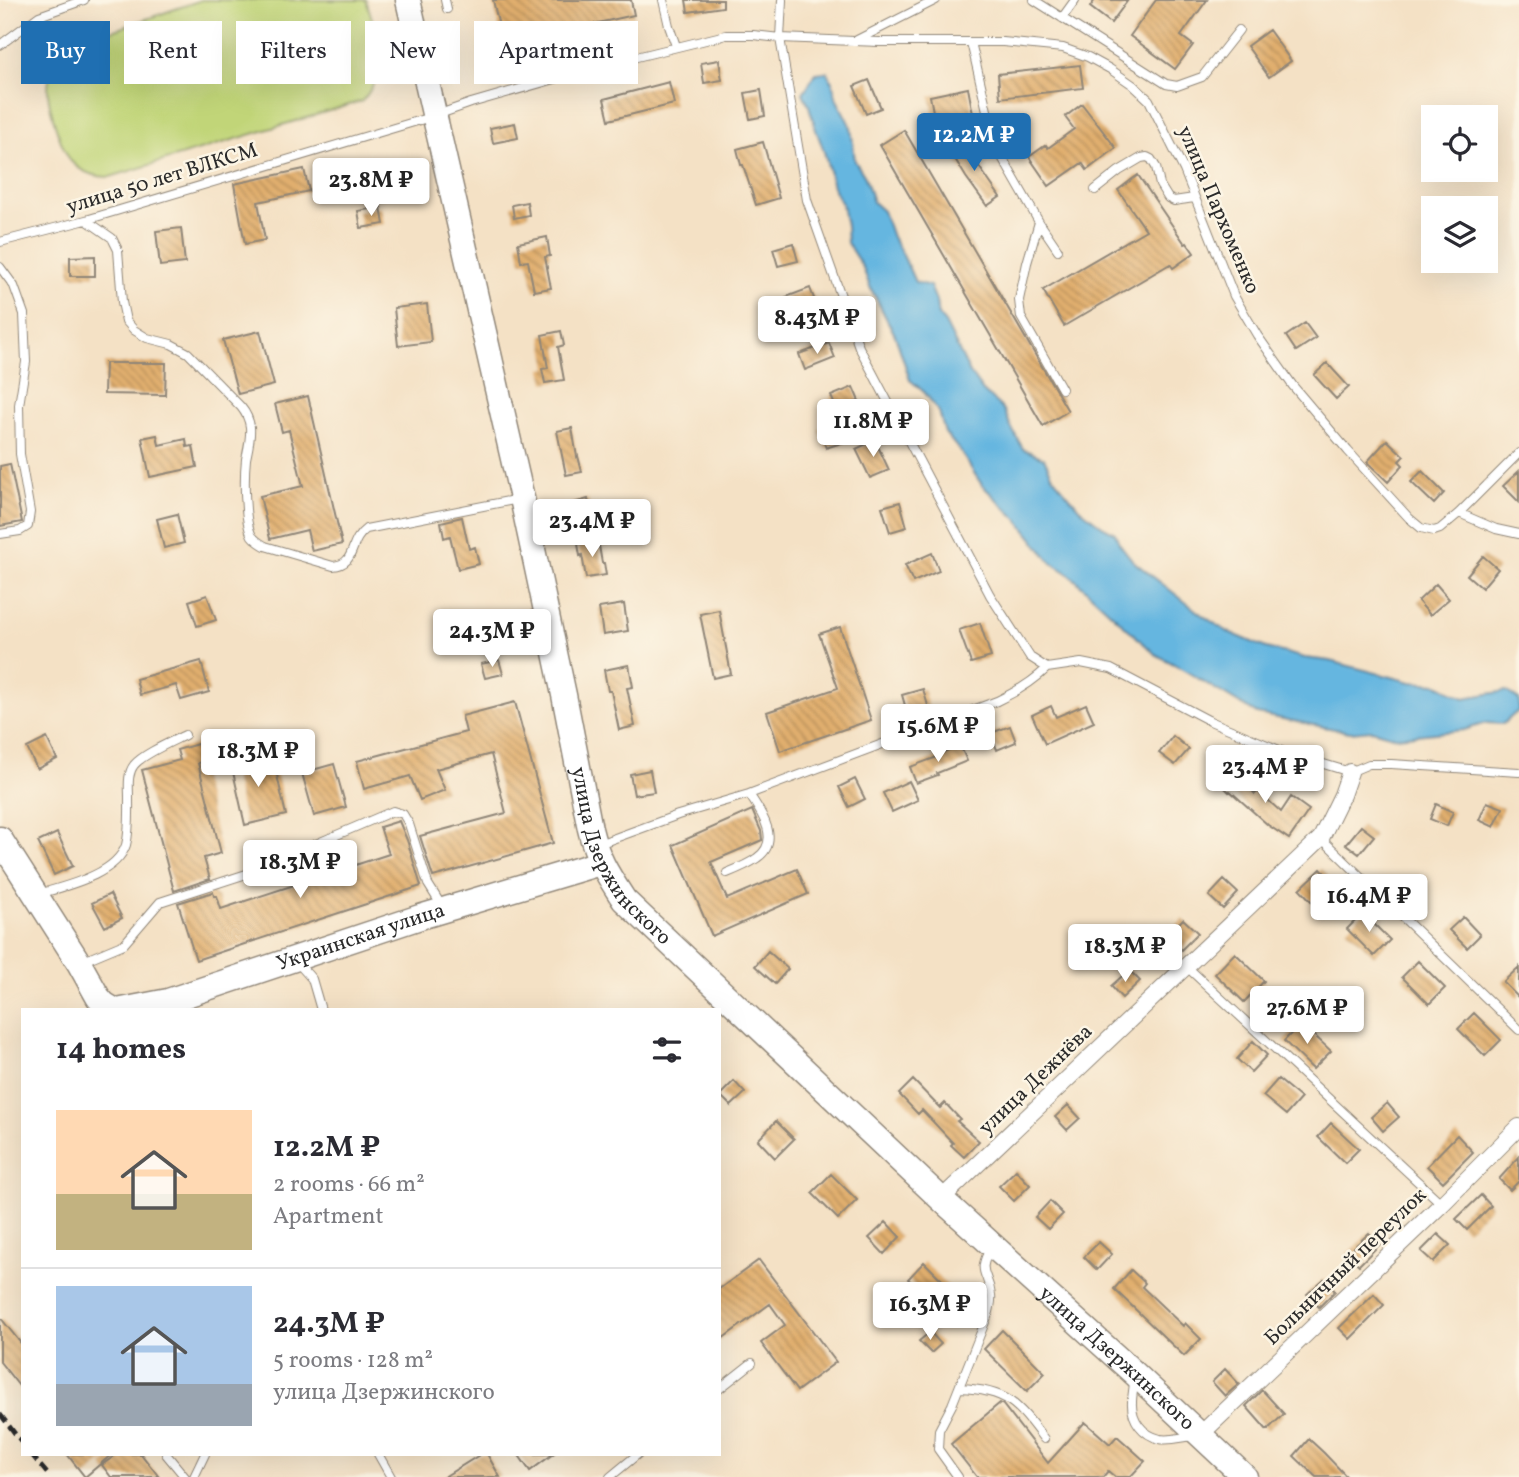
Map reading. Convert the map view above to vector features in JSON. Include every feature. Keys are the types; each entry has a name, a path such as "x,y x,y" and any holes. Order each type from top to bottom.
{"main road":[{"name":"улица Дзержинского","path":"408,0 522,498 597,854 624,900 941,1199 1245,1477"},
{"path":"0,839 98,997 110,1008"},
{"name":"Украинская улица","path":"132,1008 168,1001 445,910 597,854"}],"street":[{"name":"улица Дежнёва","path":"941,1199 1321,838 1350,772"},
{"name":"Больничный переулок","path":"1200,1435 1519,1127"}],"lane":[{"path":"0,43 39,16 84,0"},
{"path":"663,0 676,46"},
{"path":"782,0 780,38 807,200 859,347 990,595 1030,657 1047,668 1081,663 1111,668 1210,721 1284,752 1350,772 1369,764 1519,772"},
{"path":"855,41 936,0"},
{"path":"1034,0 1166,84 1177,86 1202,77 1238,30"},
{"path":"1062,18 1075,0"},
{"name":"улица 50 лет ВЛКСМ","path":"0,242 86,220 471,103 676,46 726,35 780,38"},
{"name":"улица Пархоменко","path":"780,38 1003,42 1063,48 1110,69 1149,100 1184,170 1234,296 1257,335 1301,396 1421,528 1434,531 1440,529 1519,453"},
{"path":"971,42 995,145 1058,250"},
{"path":"1095,190 1119,171 1147,157 1156,167 1160,185 1168,198 1174,201 1194,198"},
{"path":"86,220 112,238 118,250 126,321 147,338 171,344 188,353 248,416 250,435 245,471 247,521 257,542 333,566 341,565 346,562 353,545 366,529 522,498"},
{"path":"1040,222 1019,300 1021,317 1062,389"},
{"path":"0,267 15,286 24,314 26,362 19,405 20,454 30,512 28,526 20,531 0,534"},
{"path":"1459,513 1496,529 1519,534"},
{"name":"Украинская улица","path":"597,854 678,815 749,794 996,701 1020,690 1047,668"},
{"path":"36,894 78,882 111,866 125,848 129,828 129,779 134,764 184,734"},
{"path":"727,873 758,858 768,847 769,837 764,816 749,794"},
{"path":"79,963 124,944 160,902 288,863 311,846 393,811 403,814 409,824 428,884 445,910"},
{"path":"1321,838 1519,1030"},
{"path":"294,959 312,979 320,1008"},
{"path":"1186,966 1442,1203"},
{"path":"958,1477 938,1449 939,1430 953,1405 989,1312 991,1297 982,1271 992,1245"},
{"path":"721,1387 751,1363"},
{"path":"1134,1373 1132,1403 1134,1418 1140,1427 1149,1435 1162,1440 1200,1435"},
{"path":"960,1388 979,1389 1007,1397 1023,1411 1044,1440"},
{"path":"168,1456 185,1477"},
{"path":"194,1477 204,1456"},
{"path":"379,1456 391,1477"},
{"path":"610,1477 636,1456"}],"green space":[{"path":"201,0 366,0 372,21 365,21 365,84 373,84 362,101 110,177 91,174 79,168 65,151 50,106 48,84 110,84 110,32 124,27 124,84 222,84 222,21 141,21"}],"water":[{"path":"827,72 851,127 855,161 865,177 873,202 883,211 892,237 915,282 930,286 938,315 945,323 970,373 983,391 1004,410 1023,449 1044,458 1053,477 1079,508 1115,533 1133,561 1226,631 1266,648 1411,682 1436,684 1464,698 1506,691 1519,700 1519,710 1503,724 1486,723 1464,730 1396,737 1372,730 1350,732 1257,714 1155,654 1068,573 1052,563 1018,520 982,485 945,433 939,412 924,392 910,380 895,335 863,268 847,243 842,204 834,190 824,151 803,93 816,73"}],"building":[{"path":"493,0 631,0 634,15 607,21 498,21"},
{"path":"686,0 723,0 723,7 688,12"},
{"path":"1095,0 1128,0 1111,23 1090,7"},
{"path":"1156,0 1207,0 1181,36 1193,45 1175,69 1130,36"},
{"path":"1269,30 1291,61 1269,77 1247,46"},
{"path":"719,60 722,80 704,83 701,63"},
{"path":"1080,65 1083,88 1000,98 998,74"},
{"path":"869,80 881,108 866,114 854,86"},
{"path":"669,82 674,104 609,120 604,99"},
{"path":"968,88 973,114 935,122 930,96"},
{"path":"761,90 765,116 750,119 745,93"},
{"path":"1082,104 1116,148 1087,170 1082,163 1049,186 1029,157 1046,145 1048,148 1074,129 1065,117"},
{"path":"515,123 518,138 493,143 490,128"},
{"path":"904,130 1068,411 1043,426 880,145"},
{"path":"964,140 1000,197 987,206 949,149"},
{"path":"763,142 779,198 756,205 737,149"},
{"path":"304,169 309,191 258,202 265,240 245,244 234,184"},
{"path":"1138,175 1194,253 1173,268 1170,264 1064,326 1043,290 1146,230 1118,190"},
{"path":"527,202 529,215 514,218 512,205"},
{"path":"381,207 384,224 361,228 358,211"},
{"path":"181,228 185,263 160,266 156,231"},
{"path":"547,237 550,256 545,257 551,288 534,291 528,261 521,262 518,243"},
{"path":"793,243 798,261 778,266 773,249"},
{"path":"95,256 95,276 70,276 70,257"},
{"path":"810,288 816,304 792,313 786,297"},
{"path":"427,304 431,342 398,346 394,308"},
{"path":"1305,323 1316,338 1296,351 1286,336"},
{"path":"260,331 274,385 238,394 223,340"},
{"path":"561,331 564,345 558,347 564,380 545,383 542,369 548,368 542,335"},
{"path":"829,343 835,358 805,370 799,354"},
{"path":"105,363 166,363 165,395 104,394"},
{"path":"1327,363 1349,387 1336,399 1314,375"},
{"path":"853,387 859,401 837,410 831,396"},
{"path":"308,396 342,544 312,551 307,530 270,539 260,496 303,486 289,430 282,432 275,404"},
{"path":"837,422 844,442 826,448 819,429"},
{"path":"572,428 582,472 566,475 557,431"},
{"path":"157,435 159,445 186,439 187,447 193,446 197,467 150,477 142,438"},
{"path":"875,440 889,470 870,478 856,449"},
{"path":"1387,440 1404,456 1399,461 1403,465 1388,482 1367,462"},
{"path":"10,464 22,522 0,526 0,466"},
{"path":"1422,471 1444,493 1434,504 1411,482"},
{"path":"1519,471 1519,502 1503,486"},
{"path":"588,499 591,515 573,519 570,504"},
{"path":"900,502 907,527 890,532 882,507"},
{"path":"177,514 184,543 164,548 157,519"},
{"path":"462,517 469,549 475,547 479,564 458,569 450,536 444,538 441,522"},
{"path":"598,540 606,575 586,578 578,544"},
{"path":"932,553 939,571 913,582 905,565"},
{"path":"1483,556 1498,569 1482,588 1467,575"},
{"path":"1436,584 1449,599 1430,615 1418,601"},
{"path":"207,595 216,620 197,626 189,601"},
{"path":"624,604 628,631 603,635 599,608"},
{"path":"719,610 731,674 713,678 700,614"},
{"path":"485,612 490,633 474,637 469,616"},
{"path":"980,623 991,657 971,663 959,630"},
{"path":"840,627 871,720 780,751 767,712 838,688 819,634"},
{"path":"499,660 503,674 485,678 481,664"},
{"path":"201,661 209,692 181,700 176,685 140,695 136,679"},
{"path":"629,665 633,687 627,688 635,726 619,730 604,670"},
{"path":"923,689 929,709 908,716 902,695"},
{"path":"515,702 553,843 433,877 420,836 506,813 491,754 436,769 445,790 420,800 410,776 364,789 357,761 466,732 462,716"},
{"path":"1086,704 1094,722 1045,744 1032,715 1051,706 1056,717"},
{"path":"1010,726 1016,742 997,750 991,733"},
{"path":"1173,736 1189,749 1175,765 1159,753"},
{"path":"47,738 57,759 37,769 27,748"},
{"path":"208,741 214,759 198,763 221,853 204,858 210,879 174,891 142,770 180,760 177,750"},
{"path":"960,745 967,761 916,783 910,767"},
{"path":"272,753 286,815 245,825 231,763"},
{"path":"334,764 346,807 314,816 302,773"},
{"path":"1231,767 1255,794 1258,791 1281,812 1291,797 1309,810 1289,839 1268,825 1217,780"},
{"path":"650,770 654,792 634,795 630,774"},
{"path":"855,779 865,799 849,807 839,787"},
{"path":"909,781 918,800 892,812 883,793"},
{"path":"1487,802 1503,808 1494,827 1479,820"},
{"path":"1436,804 1453,812 1447,826 1430,819"},
{"path":"752,810 762,840 711,862 727,899 797,869 808,894 712,936 673,845"},
{"path":"399,821 421,886 196,960 178,903 213,892 221,909 389,854 380,827"},
{"path":"1361,826 1374,836 1359,854 1346,844"},
{"path":"57,833 73,866 54,875 38,842"},
{"path":"1321,869 1335,884 1314,904 1300,889"},
{"path":"1224,880 1238,893 1223,909 1209,896"},
{"path":"110,894 122,918 105,927 92,903"},
{"path":"1363,913 1390,940 1374,956 1347,929"},
{"path":"1463,917 1480,935 1467,948 1449,930"},
{"path":"1183,919 1198,933 1181,950 1167,936"},
{"path":"768,951 788,969 775,984 755,966"},
{"path":"1235,953 1264,981 1244,1002 1215,974"},
{"path":"1418,961 1445,988 1429,1004 1402,977"},
{"path":"1519,967 1519,998 1503,982"},
{"path":"1129,970 1140,981 1122,998 1111,986"},
{"path":"1474,1013 1501,1040 1485,1056 1458,1029"},
{"path":"1301,1023 1331,1051 1313,1069 1284,1041"},
{"path":"1253,1041 1267,1055 1251,1072 1237,1059"},
{"path":"1278,1079 1301,1098 1286,1115 1263,1096"},
{"path":"913,1080 940,1108 945,1103 960,1119 957,1121 979,1141 964,1157 922,1110 918,1114 899,1094"},
{"path":"734,1081 745,1093 731,1106 721,1094"},
{"path":"1387,1103 1399,1117 1383,1131 1371,1117"},
{"path":"1068,1105 1080,1118 1067,1130 1055,1117"},
{"path":"776,1121 794,1139 775,1158 758,1140"},
{"path":"1331,1123 1359,1149 1345,1163 1318,1137"},
{"path":"1457,1135 1473,1152 1443,1182 1427,1166"},
{"path":"1519,1157 1519,1181 1510,1190 1499,1179"},
{"path":"1016,1170 1030,1185 1014,1201 999,1186"},
{"path":"831,1174 857,1200 838,1219 812,1193"},
{"path":"1481,1195 1491,1206 1467,1230 1456,1219"},
{"path":"1050,1201 1063,1214 1048,1229 1035,1217"},
{"path":"886,1222 900,1237 884,1254 869,1238"},
{"path":"1369,1233 1380,1244 1359,1265 1347,1254"},
{"path":"1438,1234 1450,1245 1433,1262 1421,1251"},
{"path":"1099,1242 1112,1254 1097,1270 1084,1257"},
{"path":"759,1260 836,1362 797,1391 761,1343 785,1325 770,1304 721,1340 721,1288"},
{"path":"924,1262 948,1286 932,1303 908,1279"},
{"path":"1131,1270 1145,1283 1142,1287 1183,1326 1185,1323 1201,1339 1184,1356 1114,1289"},
{"path":"1324,1279 1335,1291 1319,1307 1307,1294"},
{"path":"1374,1294 1384,1305 1350,1339 1339,1328"},
{"path":"0,1317 21,1343 21,1388 0,1362"},
{"path":"1002,1330 1045,1373 1027,1391 984,1349"},
{"path":"930,1332 941,1344 931,1353 919,1341"},
{"path":"1225,1369 1239,1384 1225,1396 1212,1382"},
{"path":"1262,1390 1284,1414 1267,1430 1246,1406"},
{"path":"1000,1403 1048,1463 1085,1422 1110,1444 1117,1436 1145,1461 1130,1477 1115,1477 1108,1471 1103,1477 977,1477 951,1444"},
{"path":"1309,1439 1347,1477 1316,1477 1294,1456"},
{"path":"69,1456 110,1456 85,1477"},
{"path":"114,1456 143,1456 159,1477 111,1477 102,1465"},
{"path":"478,1456 488,1456 500,1477 444,1477"},
{"path":"519,1456 550,1456 530,1471"}],"railway":[{"path":"0,1414 21,1441"},
{"path":"33,1456 50,1477"}]}
